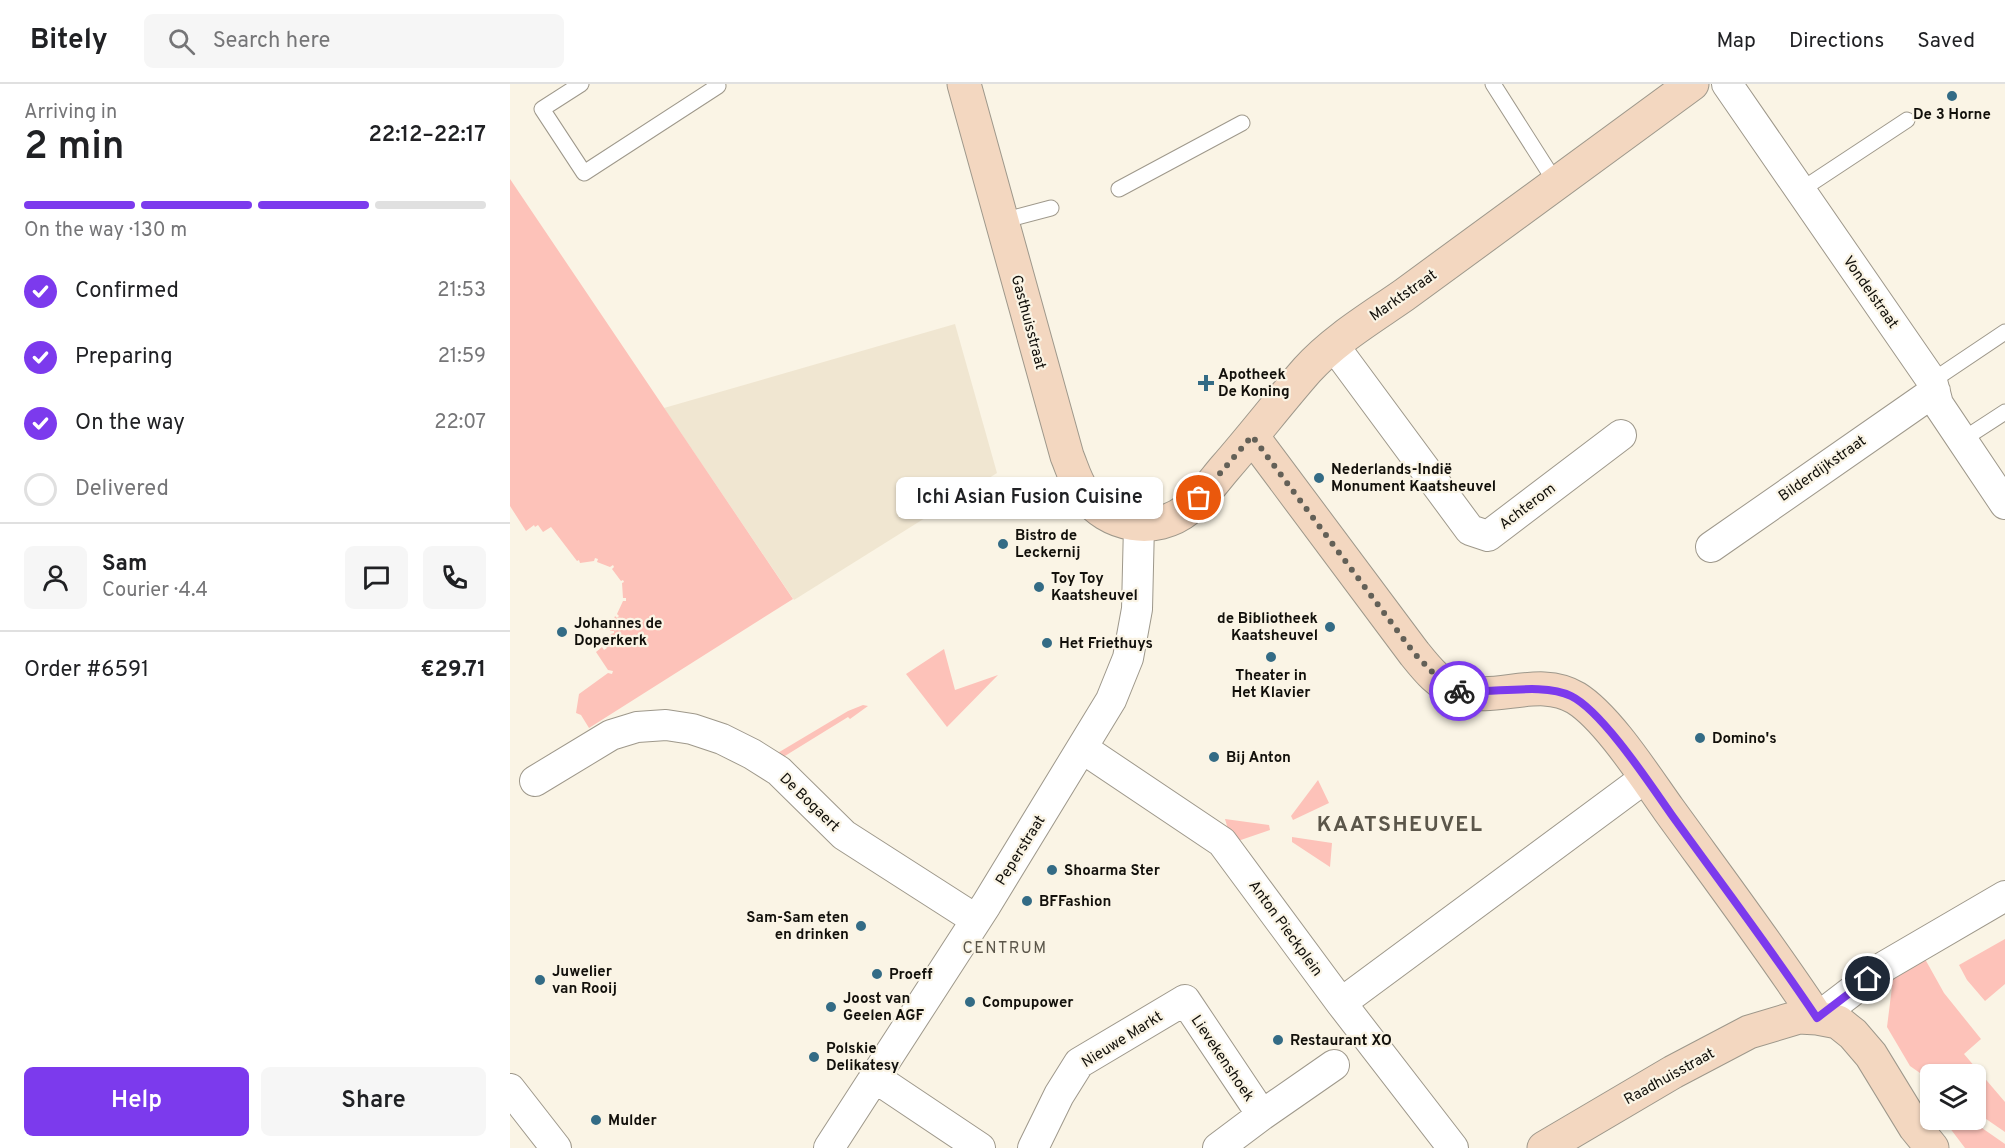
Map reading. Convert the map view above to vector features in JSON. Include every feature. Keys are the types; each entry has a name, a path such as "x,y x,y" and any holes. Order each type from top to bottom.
{"street":[{"name":"Gasthuisstraat","path":"964,84 1067,456 1082,491 1094,507 1124,522 1139,525"},
{"name":"Marktstraat","path":"1139,525 1155,524 1188,509 1308,369 1334,346 1692,84"},
{"name":"Vondelstraat","path":"1727,84 1933,386 1938,404 2005,504"},
{"name":"Achterom","path":"1334,346 1470,530 1488,536 1621,435"},
{"name":"Bilderdijkstraat","path":"1711,547 1933,386"},
{"path":"1252,436 1414,653 1441,681 1458,691 1478,693 1558,690 1573,696 1582,703 1608,729 1783,967 1808,1018"},
{"name":"Peperstraat","path":"829,1148 986,905 1111,700 1128,658 1137,609 1139,525"},
{"name":"De Bogaert","path":"535,781 611,735 637,727 666,725 692,729 722,739 779,771 844,835 975,920"},
{"name":"Anton Pieckplein","path":"1082,748 1222,842 1341,1003 1453,1148"},
{"path":"1341,1003 1645,778"},
{"path":"1808,1018 1885,966 2005,896"},
{"name":"Lievekenshoek","path":"1185,1000 1262,1115"},
{"name":"Nieuwe Markt","path":"1033,1148 1059,1095 1079,1064 1185,1000"},
{"path":"1808,1018 1838,1023 1853,1034 1871,1055 1915,1127 1932,1148"},
{"name":"Raadhuisstraat","path":"1544,1148 1673,1072 1749,1032 1808,1018"},
{"name":"Lievekenshoek","path":"1218,1148 1334,1065"},
{"path":"874,1077 980,1148"},
{"path":"512,1096 556,1148"}],"lane":[{"path":"581,84 542,109 584,172 718,86 717,84"},
{"path":"1493,84 1556,183"},
{"path":"1801,190 1907,120"},
{"path":"1119,189 1242,123"},
{"path":"1002,221 1051,208"},
{"path":"1933,386 2005,332"},
{"path":"1962,440 2005,412"}],"shaded area":[{"path":"510,179 793,599 589,728 581,715 576,713 579,694 608,673 612,674 613,671 608,670 596,652 602,647 604,650 607,648 605,646 611,634 614,633 610,631 615,616 617,618 619,616 617,614 623,601 626,601 626,598 623,598 622,583 624,582 612,569 613,565 610,567 597,562 598,559 595,558 594,561 580,563 579,560 577,561 551,527 543,532 538,525 535,527 534,525 526,531 510,506"},
{"path":"955,324 997,473 794,600 664,408"},
{"path":"944,649 955,690 998,675 947,727 906,674"},
{"path":"863,705 868,706 850,719 848,717 780,759 776,754 848,711"},
{"path":"1318,780 1329,803 1293,820 1291,816"},
{"path":"1225,819 1269,825 1270,830 1232,843"},
{"path":"1292,837 1332,843 1330,867 1292,842"},
{"path":"2005,939 2005,984 1985,1001 1967,980 1959,965"},
{"path":"1925,959 1944,993 1981,1039 1964,1054 1973,1064 1920,1064 1920,1073 1910,1066 1887,1027 1892,987 1888,980"},
{"path":"1986,1080 2005,1102 2005,1132 1986,1119"},
{"path":"1951,1130 1985,1130 2005,1144 2005,1148 1965,1148"}],"way so far":[{"path":"1199,498 1252,436 1414,653 1441,681 1459,691"}],"place":[{"name":"De 3 Horne","path":"1952,96"},
{"name":"Apotheek De Koning","path":"1206,383"},
{"name":"Nederlands-Indië Monument Kaatsheuvel","path":"1319,478"},
{"name":"Ichi Asian Fusion Cuisine","path":"1199,498"},
{"name":"Bistro de Leckernij","path":"1003,544"},
{"name":"Toy Toy Kaatsheuvel","path":"1039,587"},
{"name":"de Bibliotheek Kaatsheuvel","path":"1330,627"},
{"name":"Johannes de Doperkerk","path":"562,632"},
{"name":"Het Friethuys","path":"1047,643"},
{"name":"Theater in Het Klavier","path":"1271,657"},
{"name":"Domino's","path":"1700,738"},
{"name":"Bij Anton","path":"1214,757"},
{"name":"Shoarma Ster","path":"1052,870"},
{"name":"BFFashion","path":"1027,901"},
{"name":"Sam-Sam eten en drinken","path":"861,926"},
{"name":"Proeff","path":"877,974"},
{"name":"Juwelier van Rooij","path":"540,980"},
{"name":"Compupower","path":"970,1002"},
{"name":"Joost van Geelen AGF","path":"831,1007"},
{"name":"Restaurant XO","path":"1278,1040"},
{"name":"Polskie Delikatesy","path":"814,1057"},
{"name":"Mulder","path":"596,1120"}],"district":[{"name":"KAATSHEUVEL","path":"1400,824"},
{"name":"CENTRUM","path":"1005,947"}],"route":[{"path":"1459,691 1478,693 1540,689 1558,690 1573,696 1608,729 1783,967 1817,1018 1868,979"}]}
